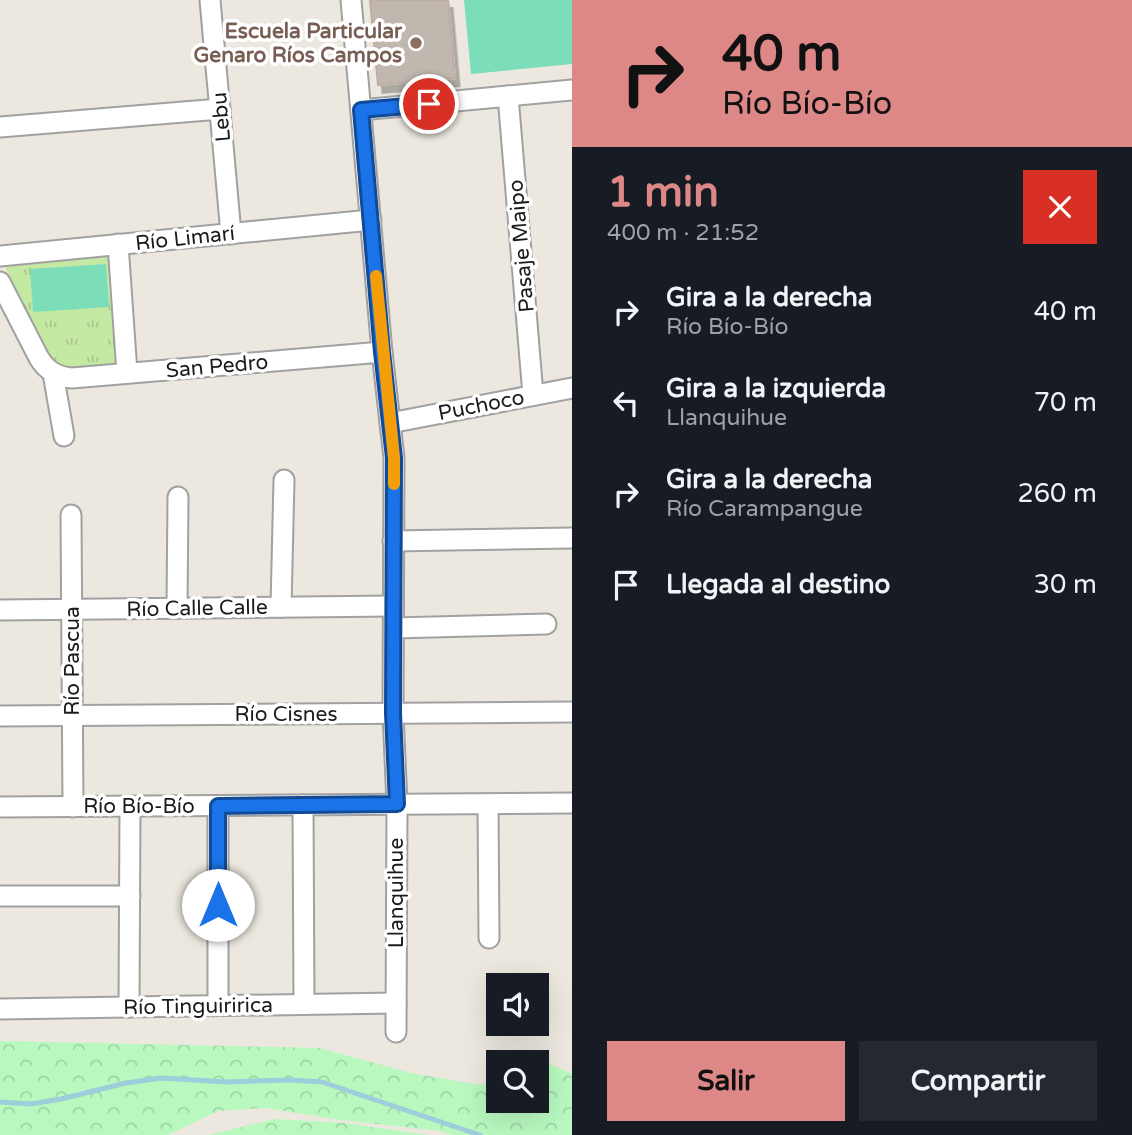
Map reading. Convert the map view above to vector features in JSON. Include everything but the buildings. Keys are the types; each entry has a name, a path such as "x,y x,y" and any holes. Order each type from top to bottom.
{"street":[{"name":"Lebu","path":"210,0 231,233"},
{"name":"Llanquihue","path":"351,0 394,475 396,1032"},
{"path":"361,110 572,90"},
{"name":"Pasaje Maipo","path":"508,96 533,395"},
{"path":"0,127 220,109"},
{"name":"Río Limarí","path":"0,256 371,220"},
{"path":"118,244 127,373"},
{"path":"0,282 39,358 53,373 64,436"},
{"name":"San Pedro","path":"53,373 72,378 382,352"},
{"name":"Puchoco","path":"390,423 572,388"},
{"path":"281,607 284,480"},
{"path":"177,608 178,498"},
{"name":"Río Pascua","path":"71,515 73,807"},
{"path":"393,541 572,538"},
{"name":"Río Calle Calle","path":"0,610 393,606"},
{"path":"394,628 546,624"},
{"name":"Río Cisnes","path":"0,716 572,712"},
{"name":"Río Bío-Bío","path":"0,807 572,803"},
{"path":"488,804 489,938"},
{"path":"303,805 304,1004"},
{"path":"129,1007 130,806"},
{"path":"218,806 218,1005"},
{"path":"0,896 130,896"},
{"name":"Río Tinguiririca","path":"0,1009 396,1003"}],"green space":[{"path":"464,0 572,0 572,64 471,74"},
{"path":"106,253 111,256 118,362 91,370 62,369 53,362 6,269 6,264"},
{"path":"106,264 109,307 33,312 30,269"},
{"path":"0,1041 320,1048 411,1073 486,1084 486,1113 549,1113 549,1064 572,1074 572,1135 451,1135 441,1131 265,1108 218,1111 168,1135 0,1135"},
{"path":"275,1119 345,1123 429,1135 208,1135"}],"waterway":[{"path":"0,1102 31,1104 161,1078 226,1082 322,1082 480,1135"}],"slow traffic":[{"path":"376,276 394,458 394,484"}],"place":[{"name":"Escuela Particular Genaro Ríos Campos","path":"416,43"}],"route":[{"path":"218,905 218,806 397,804 393,713 394,458 361,110 429,104"}]}
